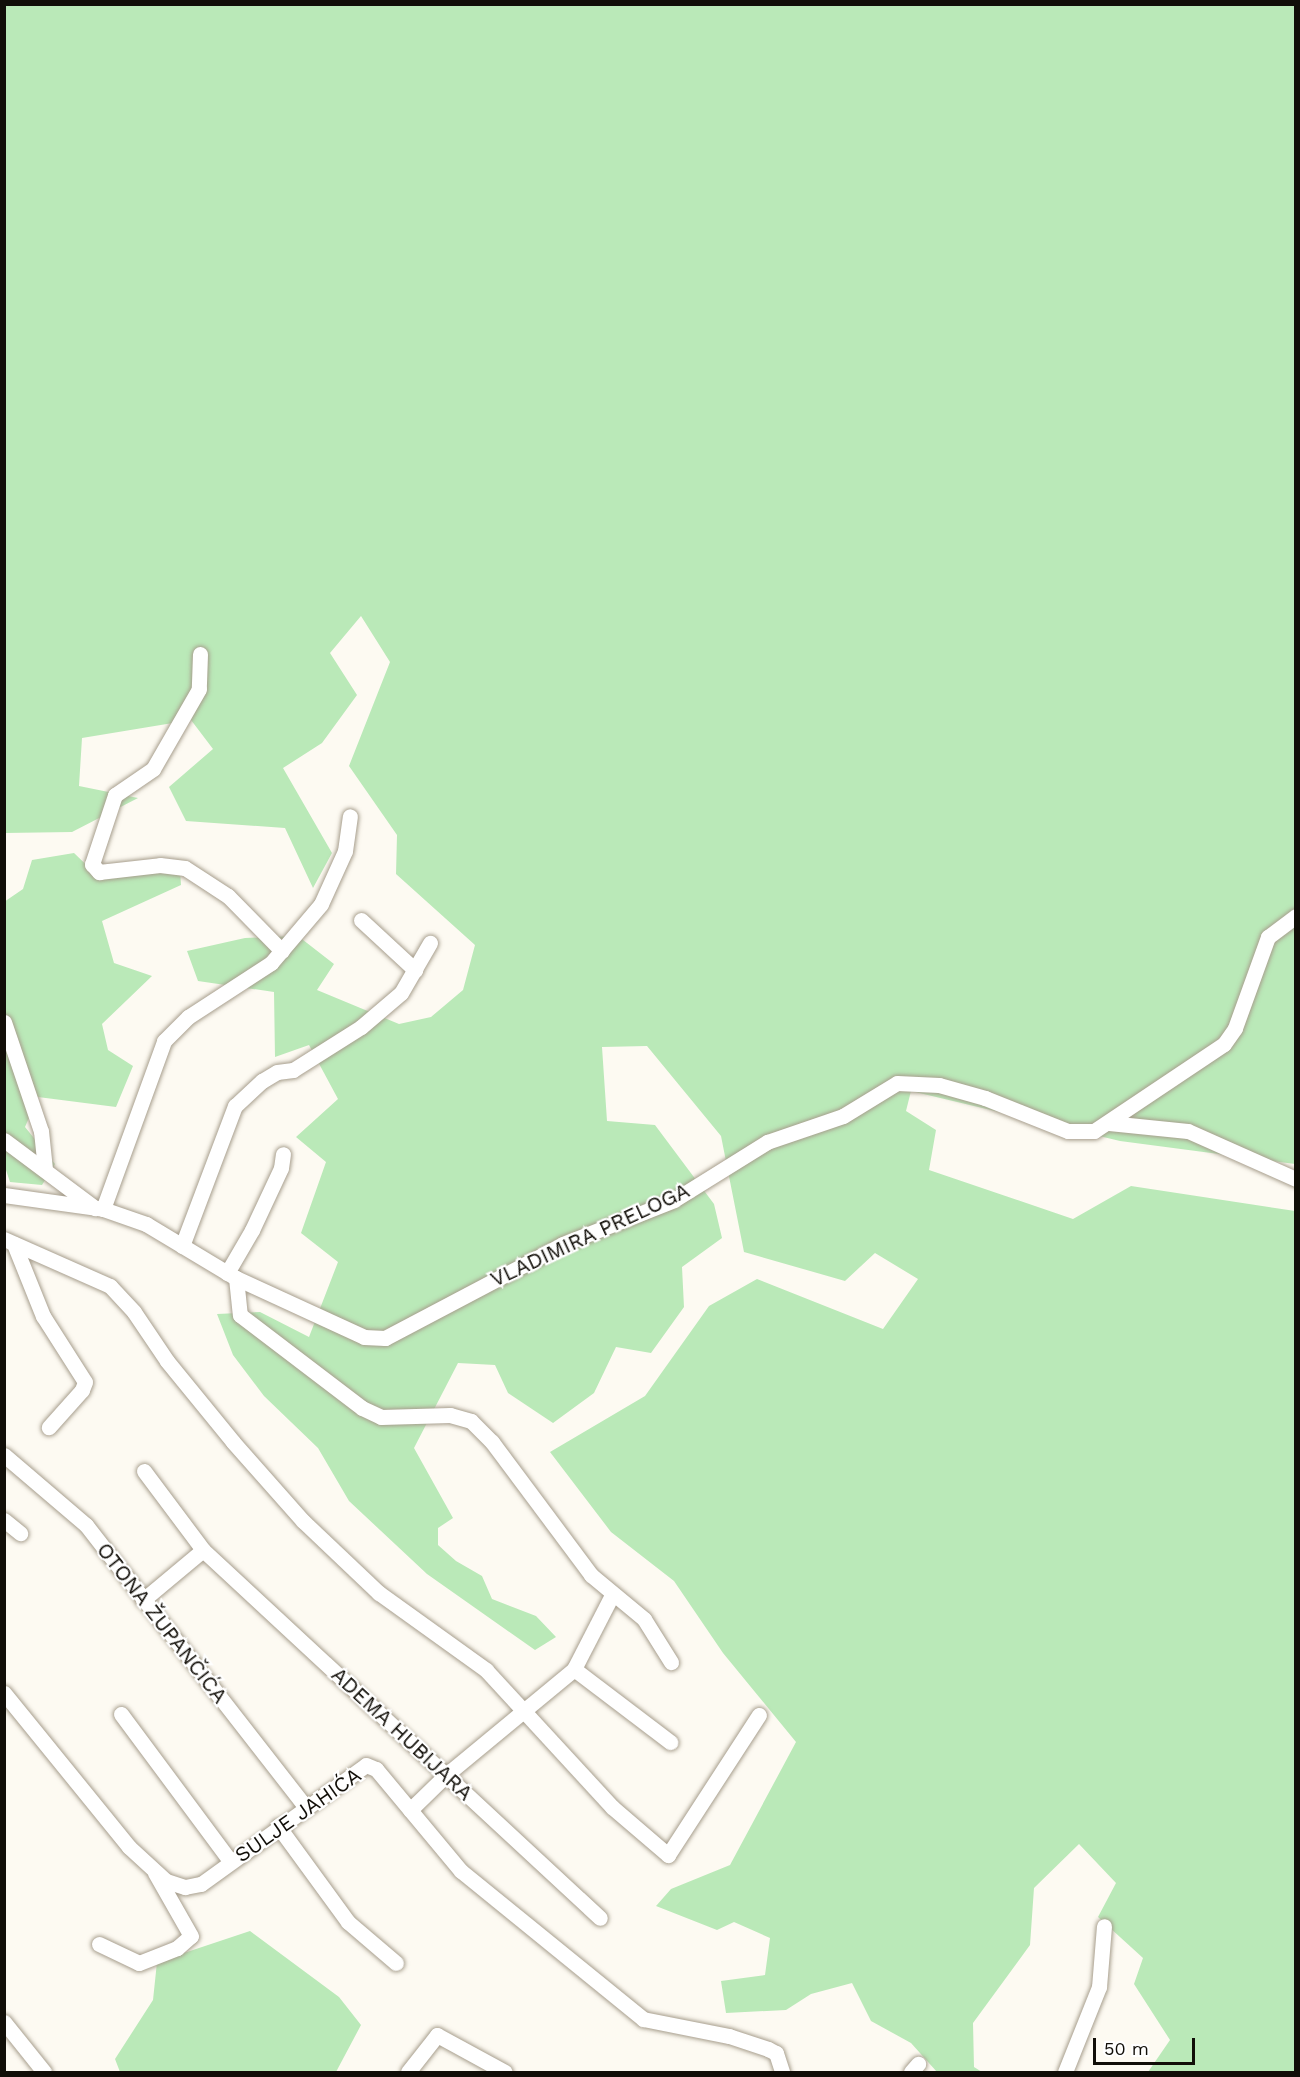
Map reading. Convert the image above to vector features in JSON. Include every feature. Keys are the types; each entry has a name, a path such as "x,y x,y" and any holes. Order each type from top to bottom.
{"street":[{"path":"200,654 199,689 153,769 115,795 92,864 99,872 160,865 185,868 228,896 282,951"},
{"path":"4,1140 99,1208 164,1041 188,1017 282,951 321,904 345,851 350,816"},
{"name":"VLADIMIRA PRELOGA","path":"4,1195 99,1208 146,1224 232,1276 364,1336 385,1338 562,1244 674,1200 767,1142 843,1116 897,1083 939,1085 985,1098 1068,1131 1094,1131 1224,1044 1234,1028 1268,937 1296,916"},
{"path":"361,920 415,970"},
{"path":"182,1246 235,1106 262,1081 311,1060 361,1027 401,993 430,943"},
{"path":"4,1022 40,1131 45,1170"},
{"path":"1109,1123 1188,1131 1296,1179"},
{"path":"283,1154 281,1168 232,1276 240,1315 362,1408 381,1417 450,1415 471,1421 492,1442 591,1575 612,1595 638,1612 670,1662"},
{"path":"9,1242 43,1316 84,1382 82,1390 49,1427"},
{"path":"9,1242 110,1287 134,1312 167,1361 226,1433 303,1521 380,1593 486,1670 612,1807 668,1855 759,1715"},
{"name":"OTONA ŽUPANČIĆA","path":"4,1455 75,1513 305,1806"},
{"name":"ADEMA HUBIJARA","path":"144,1471 203,1550 600,1918"},
{"path":"4,1520 20,1533"},
{"path":"143,1600 203,1550"},
{"path":"410,1810 446,1775 524,1713 574,1669 612,1595"},
{"path":"574,1669 670,1742"},
{"name":"SULJE JAHIĆA","path":"4,1693 129,1847 155,1873 185,1887 201,1884 305,1806 366,1765 376,1769 461,1870 643,2019 729,2036 768,2049 776,2054 782,2073"},
{"path":"121,1714 231,1862"},
{"path":"278,1826 348,1922 396,1963"},
{"path":"99,1944 139,1963 177,1948 191,1936 168,1902 155,1873"},
{"path":"1065,2073 1100,1987 1104,1926"},
{"path":"4,2022 44,2073"},
{"path":"408,2073 437,2035 505,2073"}],"green space":[{"path":"4,5 1295,5 1295,1164 1120,1141 911,1091 906,1111 936,1130 929,1170 1073,1219 1131,1186 1295,1211 1295,2072 1148,2072 1170,2040 1134,1984 1143,1958 1098,1917 1116,1883 1079,1844 1034,1888 1030,1945 973,2023 974,2067 982,2072 937,2072 911,2043 871,2021 852,1983 811,1994 786,2010 726,2013 721,1981 765,1975 770,1938 734,1922 717,1930 656,1906 671,1889 730,1865 796,1742 723,1653 674,1581 611,1532 550,1452 645,1396 709,1306 757,1279 883,1329 918,1279 875,1253 845,1281 744,1252 721,1136 647,1046 602,1047 607,1121 655,1125 714,1204 722,1238 682,1267 684,1307 651,1353 616,1347 594,1393 553,1423 508,1393 495,1365 458,1363 414,1448 453,1518 438,1528 438,1545 456,1561 482,1576 492,1599 536,1616 556,1637 535,1650 427,1574 349,1501 318,1448 264,1396 233,1355 217,1314 260,1312 309,1337 338,1262 301,1233 326,1162 296,1137 338,1099 309,1045 275,1057 274,992 198,981 187,951 245,938 298,936 334,964 317,990 399,1024 431,1017 463,990 475,945 396,874 397,835 349,766 390,662 361,616 330,653 357,695 322,743 283,768 332,853 313,888 285,828 186,821 169,787 213,749 191,720 82,738 79,786 138,798 72,832 5,833"},
{"path":"74,853 101,879 180,870 181,885 102,921 114,963 152,976 102,1024 108,1050 133,1066 116,1107 38,1097 25,1127 55,1164 42,1185 10,1182 5,1167 4,902 23,889 32,860"},
{"path":"250,1931 339,1997 361,2025 336,2072 120,2072 115,2059 153,2000 157,1962"}]}
